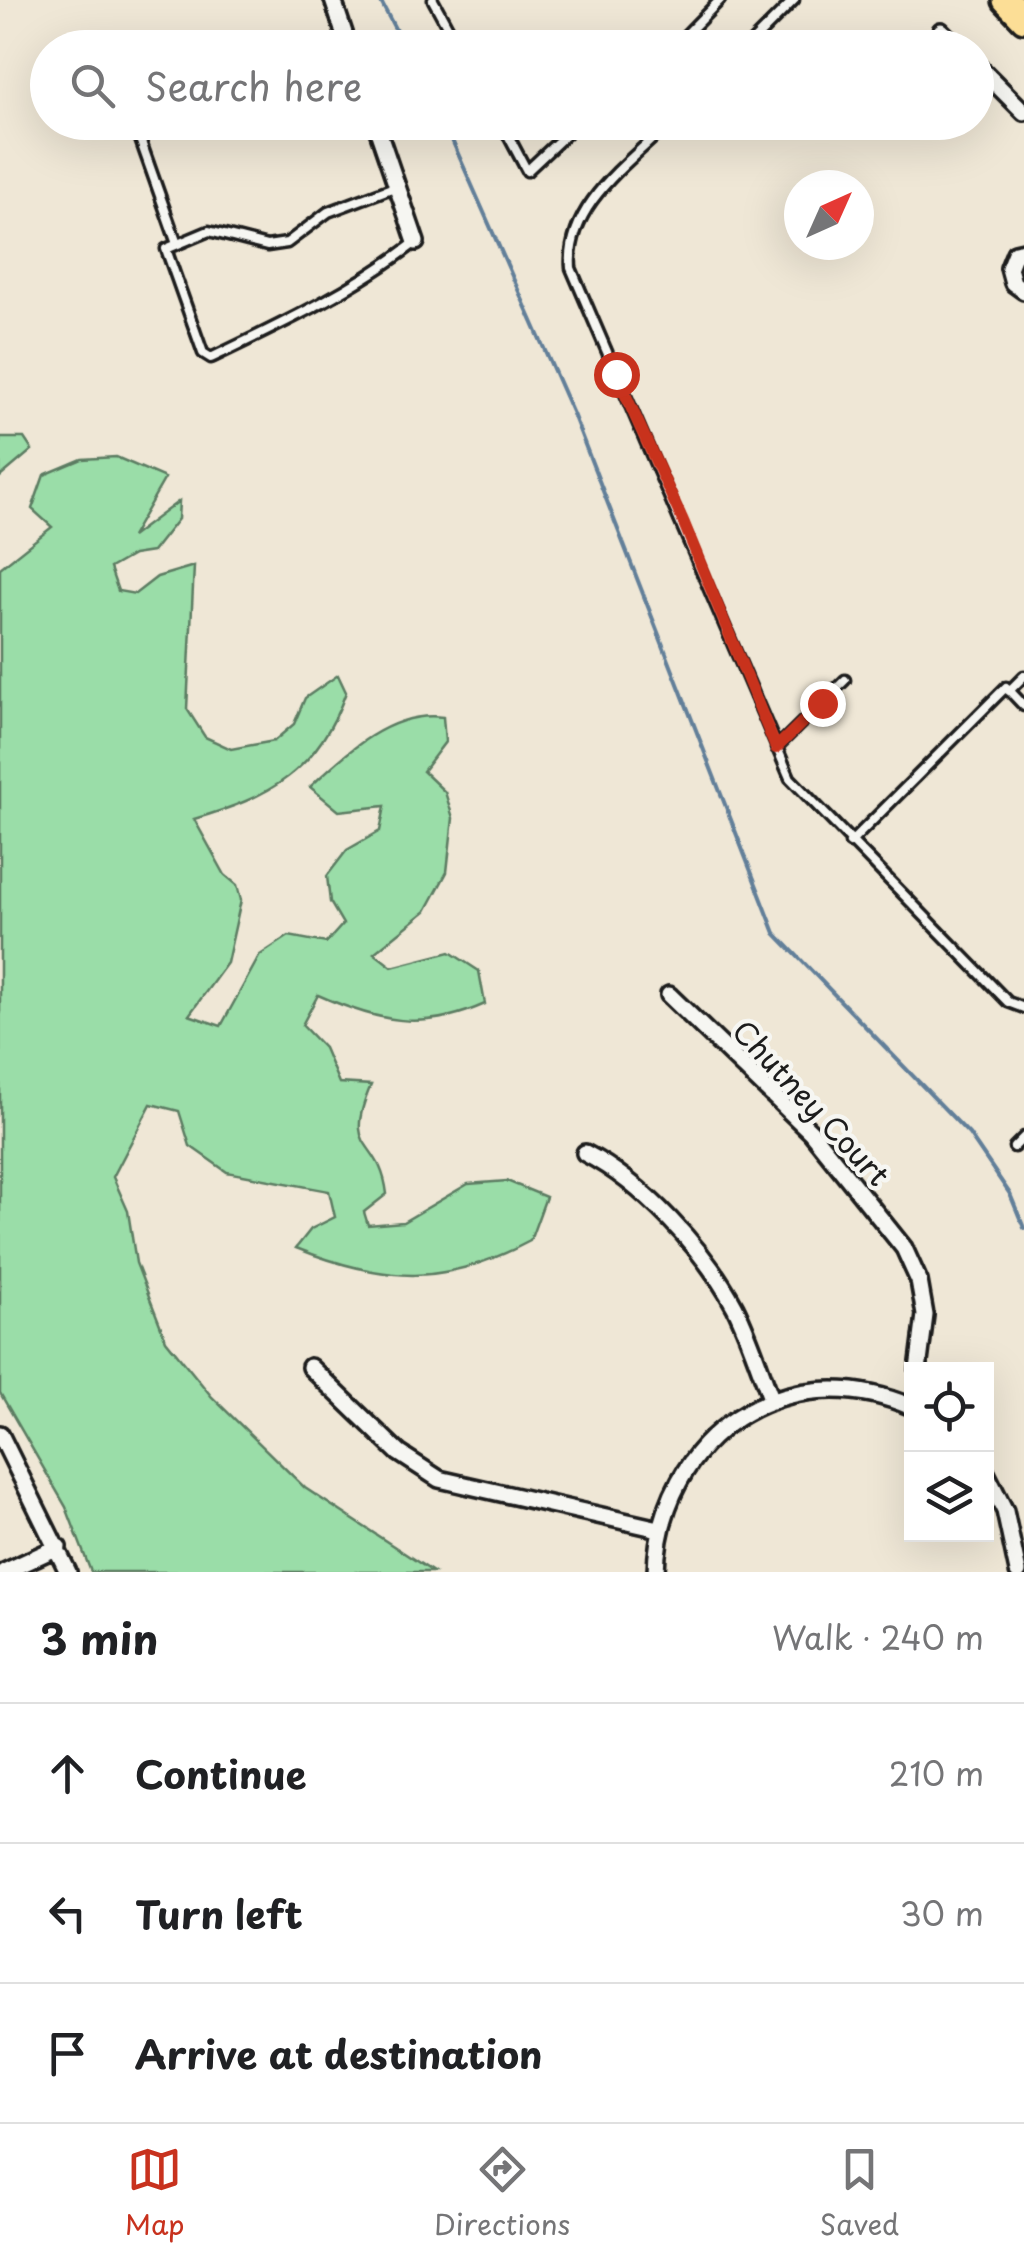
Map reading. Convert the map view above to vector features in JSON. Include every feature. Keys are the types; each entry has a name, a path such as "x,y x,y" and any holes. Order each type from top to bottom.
{"main road":[{"path":"1006,0 1024,19"}],"street":[{"path":"333,0 344,30"},
{"path":"994,82 1024,112"},
{"path":"381,140 416,242"},
{"path":"1024,251 1015,253 1008,268 1013,283 1024,291"},
{"name":"Chutney Court","path":"669,995 802,1122 904,1248 919,1281 926,1316 919,1362"},
{"path":"585,1153 639,1187 718,1281 744,1328 772,1401"},
{"path":"310,1366 399,1453 440,1479 659,1529"},
{"path":"656,1572 659,1529 671,1493 705,1443 735,1419 772,1401 834,1388 872,1393 904,1405"},
{"path":"0,1434 68,1572"},
{"path":"994,1490 1004,1511 1018,1572"},
{"path":"4,1572 58,1547"}],"lane":[{"path":"433,0 449,30"},
{"path":"691,30 720,0"},
{"path":"764,30 794,0"},
{"path":"140,140 177,244"},
{"path":"510,140 528,171 560,140"},
{"path":"653,140 581,214 571,238 570,268 683,521 776,748 799,790 1008,1002 1024,1008"},
{"path":"397,186 328,212 287,244 266,246 209,231 166,249 203,353 211,358 374,274 416,242"},
{"path":"1009,691 1024,676"},
{"path":"776,748 845,680"},
{"path":"850,844 1006,687 1024,706"},
{"path":"1014,1147 1024,1137"}],"green space":[{"path":"0,438 24,438 32,450 0,477"},
{"path":"116,457 165,478 131,537 179,501 178,519 152,552 133,555 110,568 118,591 135,594 157,577 194,566 187,709 205,737 231,749 274,741 294,724 305,698 338,675 346,692 321,742 288,777 246,801 194,819 225,875 237,885 241,900 227,963 189,1015 221,1026 260,955 289,936 326,943 343,924 330,902 327,876 347,850 380,831 385,806 339,811 310,787 354,748 388,727 406,720 443,717 445,742 423,771 445,792 453,818 447,872 426,911 374,953 392,967 450,952 479,971 485,1004 441,1018 401,1020 361,1012 318,995 302,1025 324,1048 339,1083 371,1085 363,1107 361,1135 383,1175 387,1194 364,1212 368,1225 403,1222 468,1184 507,1181 546,1197 530,1241 499,1256 442,1273 386,1273 328,1260 296,1248 311,1229 335,1217 329,1191 227,1172 190,1146 179,1111 151,1104 113,1177 128,1211 136,1263 166,1340 212,1397 305,1488 433,1572 91,1572 66,1507 0,1393 0,568 52,527 32,509 44,475 82,459"}],"waterway":[{"path":"380,0 396,30"},
{"path":"452,140 573,414 775,933 969,1134 1010,1194 1024,1228"}],"route":[{"path":"616,374 683,521 776,748 822,703"}]}
